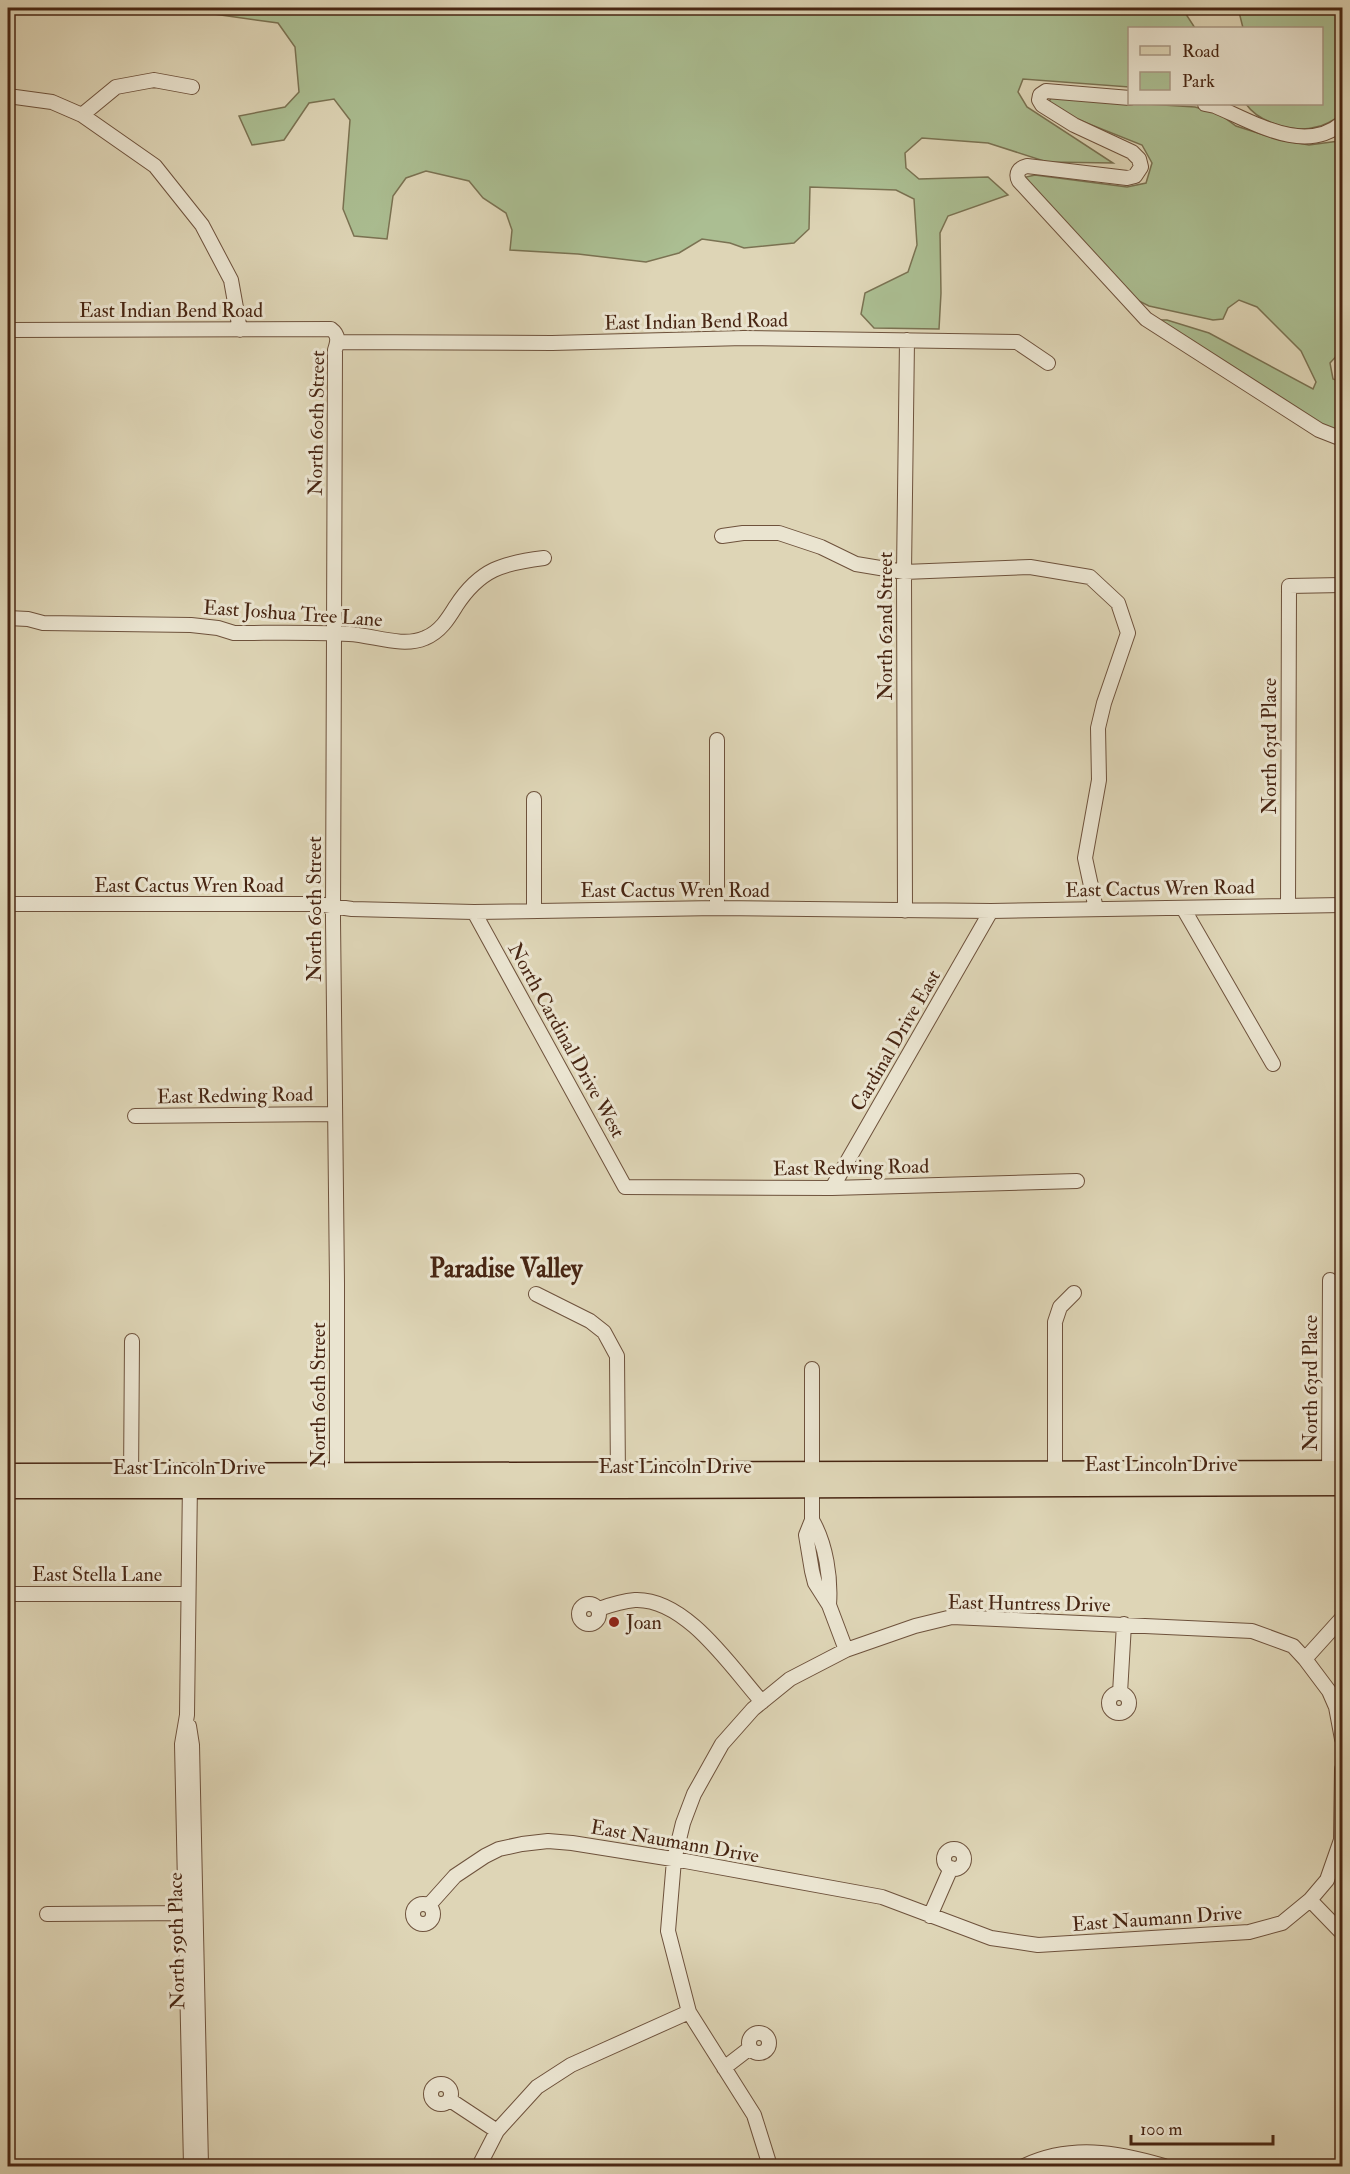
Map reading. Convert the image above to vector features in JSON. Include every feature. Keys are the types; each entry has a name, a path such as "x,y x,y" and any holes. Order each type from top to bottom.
{"main road":[{"name":"East Lincoln Drive","path":"8,1473 131,1481 1336,1478"},
{"name":"East Lincoln Drive","path":"8,1489 131,1481"}],"street":[{"path":"82,115 116,87 154,80 192,87"},
{"path":"1128,98 1046,92 1040,95 1039,100 1042,105 1074,124 1132,152 1139,159 1141,167 1135,176 1127,178 1027,166 1018,171 1019,181 1146,319 1319,430 1342,439"},
{"path":"8,96 52,102 82,115 156,166 202,225 231,280 240,330"},
{"path":"1210,105 1284,135 1315,137 1334,131 1342,123"},
{"name":"East Indian Bend Road","path":"8,330 331,329 336,337 552,343 744,338 1017,342 1048,363"},
{"name":"North 60th Street","path":"336,337 333,906 338,1282 337,1481"},
{"name":"North 62nd Street","path":"905,911 904,572 907,340"},
{"path":"722,536 743,533 779,533 821,547 856,564 904,572 1030,567 1090,577 1118,603 1128,633 1104,703 1098,728 1099,780 1085,858 1095,909"},
{"name":"East Joshua Tree Lane","path":"8,618 28,619 43,623 191,625 218,628 234,633 363,634 411,642 435,633 478,579 498,567 544,558"},
{"name":"North 63rd Place","path":"1288,906 1289,586 1342,585"},
{"path":"717,740 717,908"},
{"path":"534,799 534,910"},
{"name":"East Cactus Wren Road","path":"8,904 317,904 352,909 474,912 717,908 991,911 1342,905"},
{"path":"1183,908 1273,1064"},
{"name":"Cardinal Drive East","path":"832,1188 991,911"},
{"name":"North Cardinal Drive West","path":"474,912 626,1187"},
{"name":"East Redwing Road","path":"135,1116 334,1114"},
{"name":"East Redwing Road","path":"626,1187 832,1188 1077,1181"},
{"name":"North 63rd Place","path":"1330,1280 1336,1478"},
{"path":"1055,1479 1055,1322 1060,1307 1074,1293"},
{"path":"536,1294 590,1321 604,1332 617,1356 618,1481"},
{"path":"131,1481 132,1341"},
{"path":"812,1369 812,1520 806,1534 815,1583 829,1605 846,1650"},
{"name":"North 59th Place","path":"190,1481 187,1715 182,1744 201,2166"},
{"name":"East Stella Lane","path":"8,1594 187,1594"},
{"path":"599,1609 614,1603 636,1600 676,1612 691,1623 717,1650 762,1702"},
{"name":"East Huntress Drive","path":"770,2166 754,2115 689,2012 668,1931 674,1860 683,1823 706,1769 722,1744 762,1702 790,1679 846,1650 915,1626 952,1617 1252,1631 1293,1646 1305,1659 1329,1691 1336,1707 1342,1739"},
{"path":"1305,1659 1342,1618"},
{"name":"East Huntress Drive","path":"1120,1693 1124,1624"},
{"path":"1342,1769 1341,1840 1327,1881 1310,1900 1342,1933"},
{"name":"East Naumann Drive","path":"429,1905 455,1876 469,1865 500,1849 548,1841 674,1860 882,1897 991,1938 1038,1945 1249,1932 1282,1923 1310,1900"},
{"path":"930,1916 951,1868"},
{"path":"46,1914 190,1913"},
{"name":"North 59th Place","path":"190,1913 191,2166"},
{"path":"479,2166 497,2130 537,2087 571,2065 689,2012"},
{"path":"724,2068 750,2048"},
{"path":"450,2100 497,2130"},
{"path":"1024,2166 1038,2160 1080,2151 1135,2157 1164,2166"},
{"path":"1080,2151 1080,2166"}],"green space":[{"path":"171,8 1182,8 1194,27 1128,27 1128,87 1023,79 1018,92 1027,107 1113,163 1047,162 988,143 922,138 905,153 906,168 919,179 988,177 1008,195 948,216 940,233 939,329 874,328 861,314 865,293 908,272 917,245 914,199 896,190 810,187 809,229 794,243 744,248 730,243 702,239 679,253 646,262 578,254 510,250 512,230 506,213 483,198 469,181 426,171 406,178 393,196 387,239 354,236 343,209 350,120 334,99 309,103 284,140 252,145 239,116 285,107 299,92 295,47 278,23"},
{"path":"1238,8 1342,8 1342,114 1323,125 1298,129 1278,125 1252,111 1247,105 1323,105 1323,27 1243,27"},
{"path":"1051,98 1128,103 1128,105 1195,107 1218,113 1236,126 1280,140 1309,145 1342,139 1342,350 1330,363 1333,379 1342,382 1342,428 1335,430 1321,425 1155,320 1167,320 1209,333 1313,389 1316,382 1301,351 1257,307 1239,300 1228,308 1223,319 1213,320 1149,306 1137,300 1026,183 1026,177 1035,175 1127,187 1146,183 1152,163 1142,145 1064,114 1048,104"}],"place":[{"name":"Joan","path":"614,1622"}],"district":[{"name":"Paradise Valley","path":"506,1268"}]}
